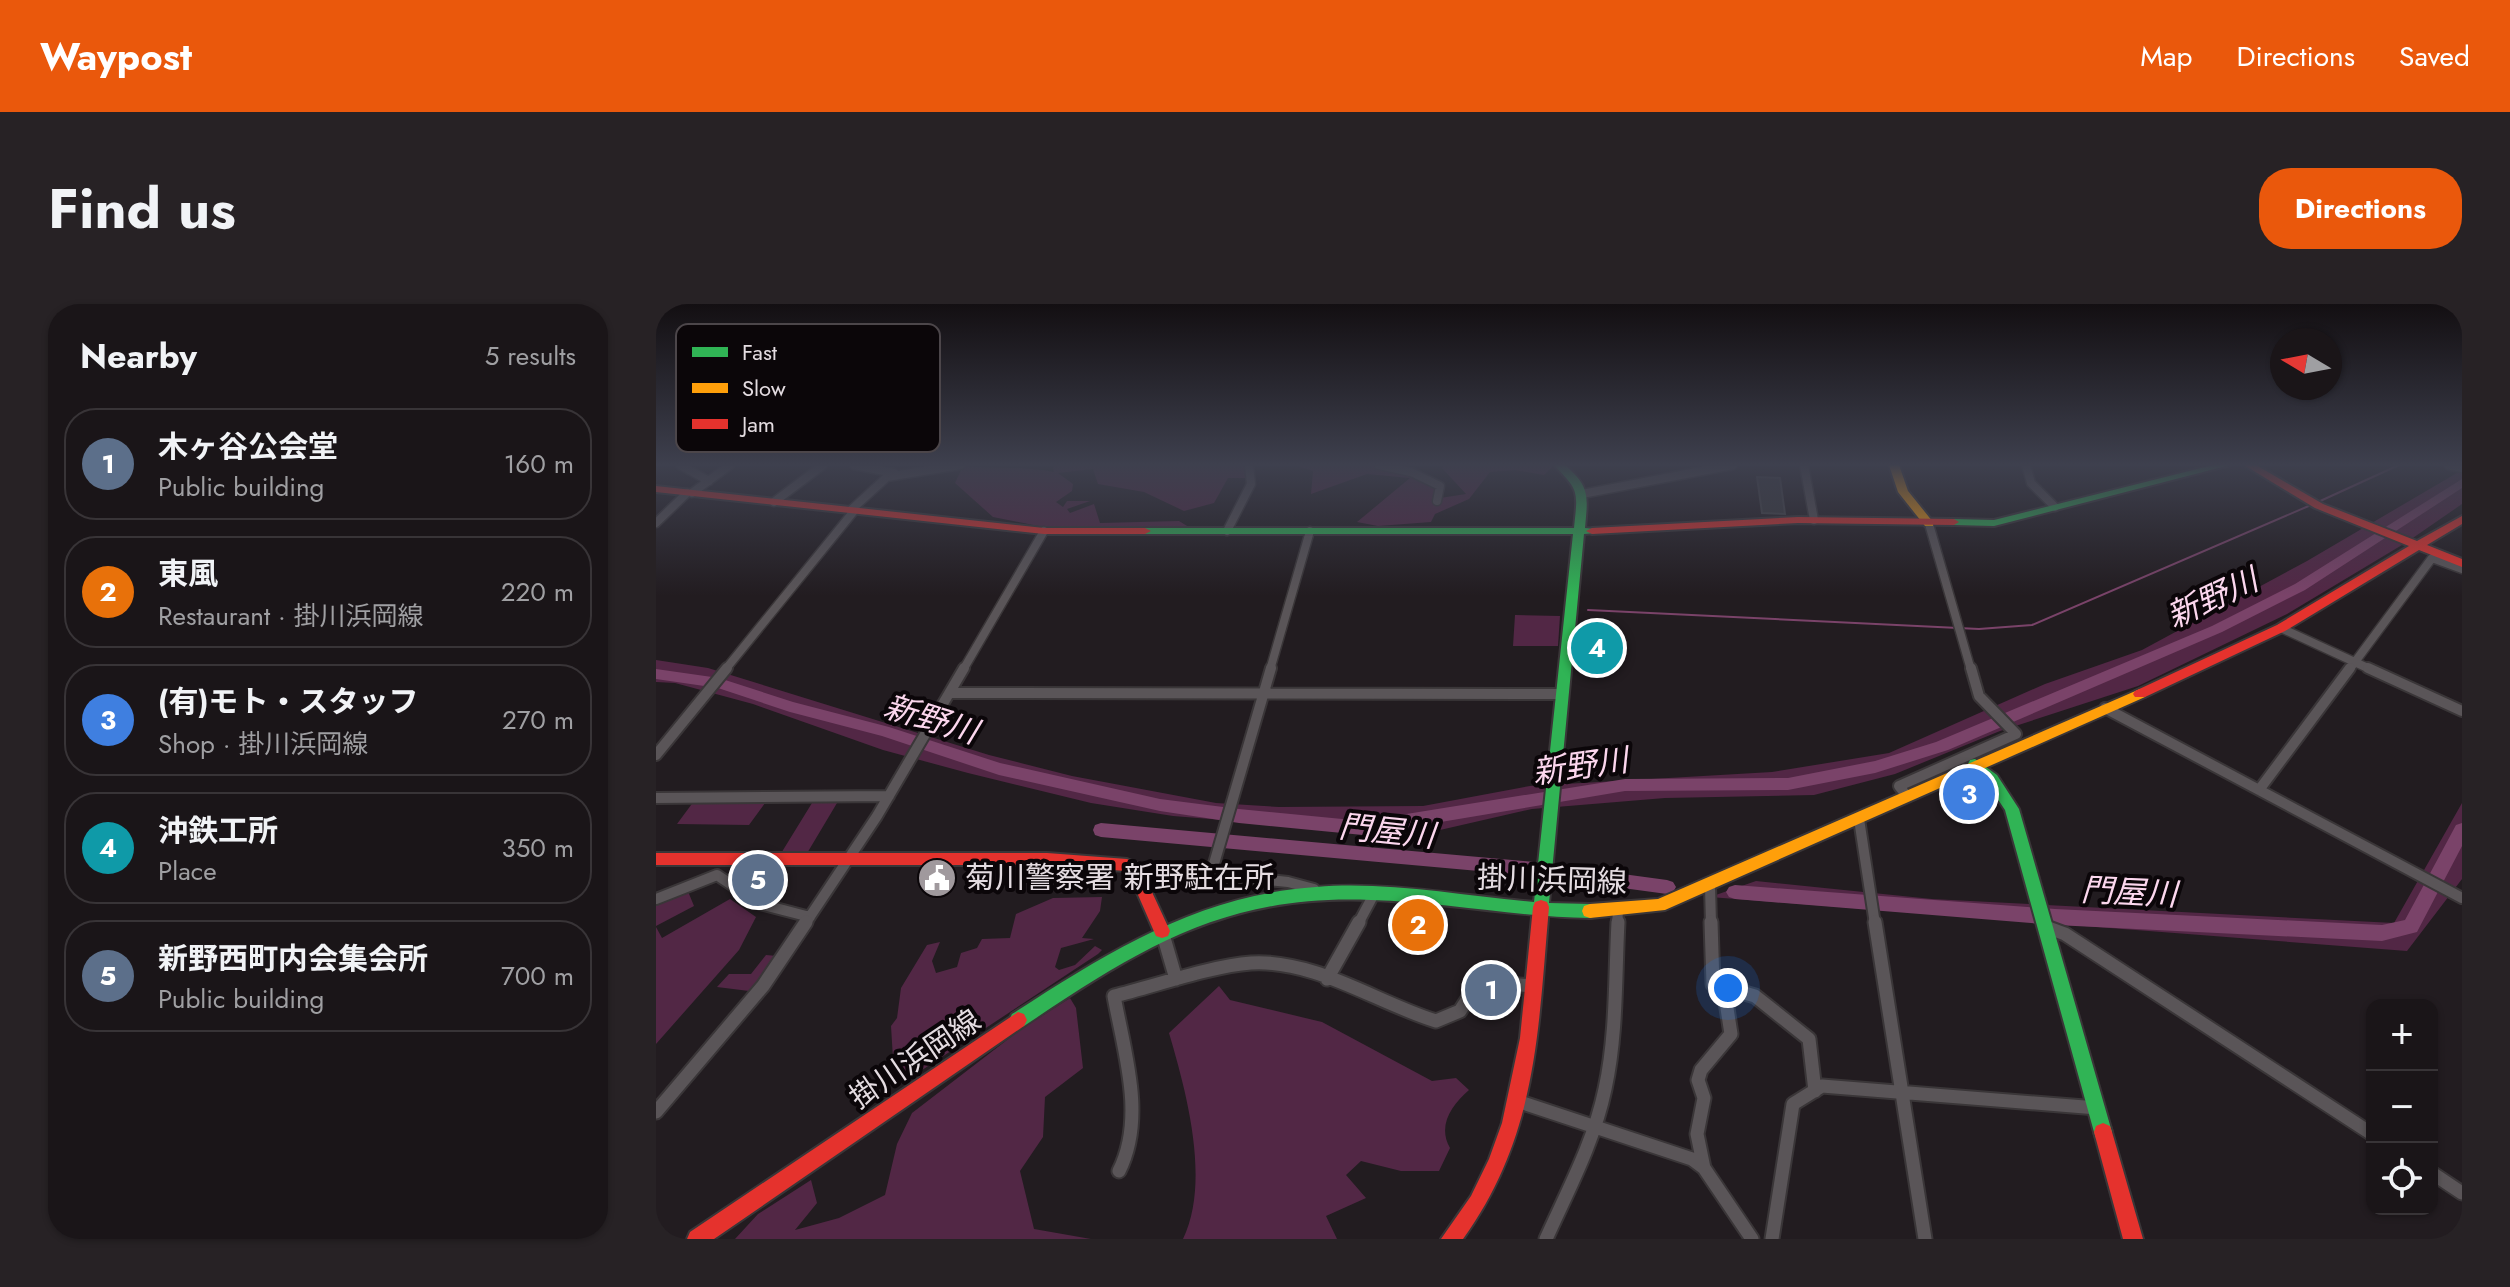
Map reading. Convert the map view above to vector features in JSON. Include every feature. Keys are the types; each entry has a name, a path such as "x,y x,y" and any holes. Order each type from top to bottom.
{"street":[{"path":"656,523 672,509"},
{"path":"831,509 1044,531 1579,532 1814,520 1994,523 2049,509"},
{"path":"656,755 661,743 709,692 854,509"},
{"path":"1227,531 1238,509"},
{"path":"1451,1239 1469,1219 1496,1175 1520,1102 1581,509"},
{"path":"1812,509 1814,520"},
{"path":"1906,795 1899,786 2016,734 1979,696 1929,524 1917,509"},
{"path":"2325,509 2462,566"},
{"name":"掛川浜岡線","path":"697,1239 1110,958 1162,931 1233,904 1321,891 1539,910 1618,911 1659,905 1710,886 2281,628 2414,545 2462,519"},
{"path":"656,1112 763,986 810,917 927,737 1044,531"},
{"path":"1211,874 1228,824 1310,531"},
{"path":"2259,790 2432,558 2462,566"},
{"path":"2281,628 2462,711"},
{"path":"952,693 1560,694"},
{"path":"2105,708 2462,898"},
{"path":"1975,764 1992,779 2012,809 2133,1239"},
{"path":"656,798 889,796"},
{"path":"1859,819 1925,1239"},
{"path":"656,859 1047,859 1127,865 1134,868 1162,931 1176,979"},
{"path":"656,899 717,875 723,859"},
{"path":"1142,885 1160,872 1172,870 1288,882 1321,891"},
{"path":"717,875 741,896 766,909 810,917"},
{"path":"1710,886 1713,984 1755,996 1809,1039 1815,1091"},
{"path":"1327,979 1374,894"},
{"path":"1546,1239 1595,1126 1611,1054 1618,911"},
{"path":"2046,927 2065,934 2366,1130"},
{"path":"1119,1171 1132,1146 1130,1093 1114,996 1176,979 1267,962 1327,979 1436,1021 1460,1011 1476,986 1484,982 1532,986"},
{"path":"1704,1168 1697,1134 1704,1098 1698,1080 1701,1070 1731,1034 1724,989"},
{"path":"1772,1239 1793,1104 1822,1086 2097,1108"},
{"path":"1520,1102 1692,1159 1704,1168 1752,1239"},
{"path":"2438,1177 2462,1193"}],"shaded area":[{"path":"984,509 1068,509 1070,513 1095,509 1100,523 1179,521 1192,529 1038,526 993,517"},
{"path":"1373,509 1447,509 1435,514 1431,522 1378,526 1357,522"},
{"path":"2396,509 2455,509 2407,542 2287,614 2138,686 2000,731 1895,774 1814,795 1665,798 1532,809 1440,830 1361,831 1173,816 1091,803 883,750 753,704 675,683 656,682 656,660 708,668 989,755 1072,776 1216,803 1279,807 1423,806 1530,786 1772,772 1889,753 2045,684 2142,650 2307,561"},
{"path":"1515,615 1560,616 1558,646 1513,646"},
{"path":"694,801 765,803 749,825 677,824"},
{"path":"812,803 837,803 806,855 780,855"},
{"path":"2462,803 2462,879 2407,951 1710,897 1756,881 1932,899 2394,923"},
{"path":"687,889 694,906 656,926 656,903"},
{"path":"1102,897 1100,911 1082,938 1094,939 1061,948 1055,967 1059,970 1075,965 1095,946 1102,950 1098,954 910,1078 894,1075 891,1026 897,1018 901,988 927,945 940,942 932,961 936,973 957,967 961,953 977,948 982,939 1010,938 1016,914 1053,898"},
{"path":"730,899 756,917 739,950 656,1044 656,927 662,938"},
{"path":"766,955 777,956 749,991 717,987 729,974 751,974"},
{"path":"1219,986 1230,1000 1322,1022 1432,1081 1456,1078 1469,1090 1448,1116 1445,1131 1450,1148 1439,1171 1401,1171 1361,1161 1346,1175 1366,1198 1326,1216 1337,1239 1183,1239 1191,1216 1195,1164 1188,1108 1169,1033"},
{"path":"1070,998 1076,1008 1083,1068 1045,1097 1043,1137 1020,1171 1034,1229 1091,1239 735,1239 758,1214 811,1180 817,1203 795,1230 839,1218 885,1195 897,1144 912,1113 1020,1030"}],"building":[{"path":"1761,509 1784,509 1785,514 1762,513"},
{"path":"1579,641 1616,642 1616,656 1578,654"}],"waterway":[{"path":"1588,610 1979,629 2032,625 2303,509"},
{"name":"新野川","path":"656,674 719,683 790,707 884,731 999,769 1160,805 1363,828 1625,785 1788,784 1875,767 1942,746 2217,629 2300,587 2422,509"},
{"name":"門屋川","path":"1101,830 1534,869 1667,887"},
{"name":"門屋川","path":"1735,892 2055,917 2382,933 2411,926 2462,830"}],"traffic: fast":[{"path":"1541,907 1582,509"},
{"path":"1954,522 1994,523 2051,509"},
{"path":"1145,531 1592,531"},
{"path":"1975,764 1992,779 2012,809 2103,1132"},
{"path":"1018,1020 1143,943 1183,924 1269,898 1318,893 1371,893 1535,909 1590,911"}],"traffic: slow":[{"path":"1917,509 1929,524"},
{"path":"1590,911 1659,905 2140,694"}],"traffic: jam":[{"path":"837,509 1044,531 1145,531"},
{"path":"2326,509 2462,563"},
{"path":"2140,694 2281,628 2462,519"},
{"path":"1592,531 1798,520 1954,522"},
{"path":"656,859 1047,859 1127,865 1134,868 1162,931"},
{"path":"1451,1239 1477,1203 1497,1164 1511,1123 1522,1081 1528,1038 1541,907"},
{"path":"697,1239 1018,1020"},
{"path":"2103,1132 2133,1239"}],"place":[{"name":"沖鉄工所","path":"1597,648"},
{"name":"(有)モト・スタッフ","path":"1969,794"},
{"name":"菊川警察署 新野駐在所","path":"937,878"},
{"name":"新野西町内会集会所","path":"758,880"},
{"name":"東風","path":"1418,925"},
{"name":"木ヶ谷公会堂","path":"1491,990"}]}
